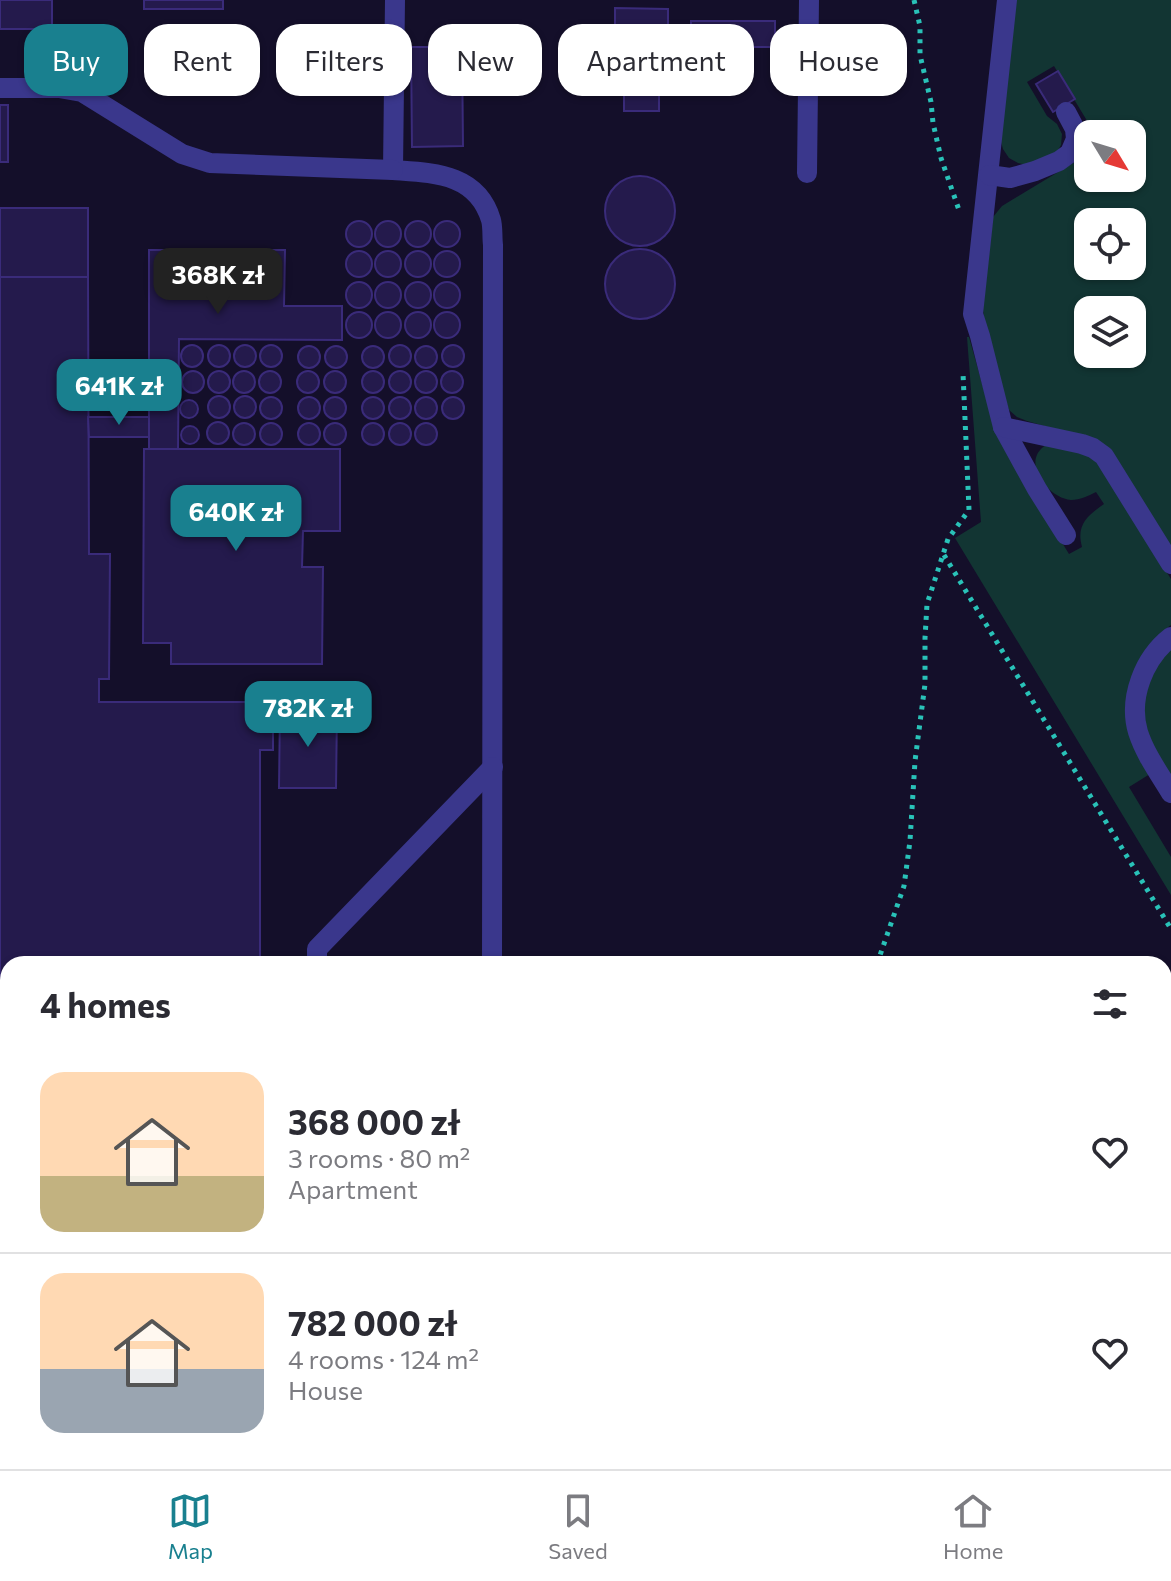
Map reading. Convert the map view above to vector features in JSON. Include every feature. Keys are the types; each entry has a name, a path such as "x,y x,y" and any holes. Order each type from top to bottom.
{"lane":[{"path":"393,170 395,0"},
{"path":"807,173 809,0"},
{"path":"1007,0 973,314 1003,427 1066,535"},
{"path":"0,88 59,88 82,92 182,154 210,163 433,173 458,179 479,195 491,220 493,245 492,956"},
{"path":"989,175 1010,178 1035,171 1070,153 1076,139 1075,129 1066,112"},
{"path":"1003,427 1082,444 1104,456 1171,564"},
{"path":"1171,637 1154,653 1147,665 1136,700 1138,730 1147,753 1171,793"},
{"path":"317,956 317,949 493,767"}],"path":[{"path":"914,0 920,26 920,55 933,123 941,158 962,219"},
{"path":"880,956 904,886 925,684 927,604 948,539 969,510 963,368"},
{"path":"943,554 1171,929"}],"green space":[{"path":"1015,0 1171,0 1171,551 1090,439 1027,421 1009,410 985,336 983,308 993,217 1002,206 1074,162 1074,192 1146,192 1146,120 1087,120 1054,66 1027,82 1062,134 1056,154 1027,165 1009,158 999,135"},
{"path":"967,337 992,419 1069,554 1082,547 1084,522 1104,504 1096,492 1071,500 1053,493 1046,486 1036,469 1036,460 1046,445 1085,453 1098,462 1171,579 1171,625 1153,641 1139,661 1150,774 1129,787 1171,857 1171,895 955,538 981,522"},
{"path":"1171,646 1171,777 1147,733 1144,708 1150,679"}],"building":[{"path":"0,0 52,0 52,24 24,24 24,29 0,29"},
{"path":"144,0 223,0 223,9 144,9"},
{"path":"615,8 668,9 668,24 615,24"},
{"path":"691,21 775,21 775,24 770,24 770,47 754,47 754,24 691,24"},
{"path":"412,47 428,47 428,96 462,96 463,146 412,147"},
{"path":"1058,71 1075,99 1053,112 1036,84"},
{"path":"624,96 659,96 659,111 624,111"},
{"path":"0,105 8,105 8,162 0,162"},
{"path":"640,176 665,186 675,211 665,236 640,246 615,236 605,211 615,186"},
{"path":"0,208 88,208 88,277 0,277"},
{"path":"359,221 368,225 372,234 368,243 359,247 350,243 346,234 350,225"},
{"path":"388,221 397,225 401,234 397,243 388,247 379,243 375,234 379,225"},
{"path":"418,221 427,225 431,234 427,243 418,247 409,243 405,234 409,225"},
{"path":"447,221 456,225 460,234 456,243 447,247 438,243 434,234 438,225"},
{"path":"640,249 665,259 675,284 665,309 640,319 615,309 605,284 615,259"},
{"path":"149,250 285,250 284,306 342,306 342,340 179,339 178,449 149,449"},
{"path":"359,251 368,255 372,264 368,273 359,277 350,273 346,264 350,255"},
{"path":"388,251 397,255 401,264 397,273 388,277 379,273 375,264 379,255"},
{"path":"418,251 427,255 431,264 427,273 418,277 409,273 405,264 409,255"},
{"path":"447,251 456,255 460,264 456,273 447,277 438,273 434,264 438,255"},
{"path":"0,277 88,277 89,554 110,554 109,679 99,679 99,702 273,702 273,750 260,750 260,956 0,956"},
{"path":"359,282 368,286 372,295 368,304 359,308 350,304 346,295 350,286"},
{"path":"388,282 397,286 401,295 397,304 388,308 379,304 375,295 379,286"},
{"path":"418,282 427,286 431,295 427,304 418,308 409,304 405,295 409,286"},
{"path":"447,282 456,286 460,295 456,304 447,308 438,304 434,295 438,286"},
{"path":"359,312 368,316 372,325 368,334 359,338 350,334 346,325 350,316"},
{"path":"388,312 397,316 401,325 397,334 388,338 379,334 375,325 379,316"},
{"path":"418,312 427,316 431,325 427,334 418,338 409,334 405,325 409,316"},
{"path":"447,312 456,316 460,325 456,334 447,338 438,334 434,325 438,316"},
{"path":"192,345 200,348 203,356 200,364 192,367 184,364 181,356 184,348"},
{"path":"219,345 227,348 230,356 227,364 219,367 211,364 208,356 211,348"},
{"path":"245,345 253,348 256,356 253,364 245,367 237,364 234,356 237,348"},
{"path":"271,345 279,348 282,356 279,364 271,367 263,364 260,356 263,348"},
{"path":"400,345 408,348 411,356 408,364 400,367 392,364 389,356 392,348"},
{"path":"453,345 461,348 464,356 461,364 453,367 445,364 442,356 445,348"},
{"path":"309,346 317,349 320,357 317,365 309,368 301,365 298,357 301,349"},
{"path":"336,346 344,349 347,357 344,365 336,368 328,365 325,357 328,349"},
{"path":"373,346 381,349 384,357 381,365 373,368 365,365 362,357 365,349"},
{"path":"426,346 434,349 437,357 434,365 426,368 418,365 415,357 418,349"},
{"path":"193,371 201,374 204,382 201,390 193,393 185,390 182,382 185,374"},
{"path":"219,371 227,374 230,382 227,390 219,393 211,390 208,382 211,374"},
{"path":"244,371 252,374 255,382 252,390 244,393 236,390 233,382 236,374"},
{"path":"270,371 278,374 281,382 278,390 270,393 262,390 259,382 262,374"},
{"path":"308,371 316,374 319,382 316,390 308,393 300,390 297,382 300,374"},
{"path":"335,371 343,374 346,382 343,390 335,393 327,390 324,382 327,374"},
{"path":"373,371 381,374 384,382 381,390 373,393 365,390 362,382 365,374"},
{"path":"400,371 408,374 411,382 408,390 400,393 392,390 389,382 392,374"},
{"path":"426,371 434,374 437,382 434,390 426,393 418,390 415,382 418,374"},
{"path":"452,371 460,374 463,382 460,390 452,393 444,390 441,382 444,374"},
{"path":"219,396 227,399 230,407 227,415 219,418 211,415 208,407 211,399"},
{"path":"245,396 253,399 256,407 253,415 245,418 237,415 234,407 237,399"},
{"path":"271,397 279,400 282,408 279,416 271,419 263,416 260,408 263,400"},
{"path":"309,397 317,400 320,408 317,416 309,419 301,416 298,408 301,400"},
{"path":"335,397 343,400 346,408 343,416 335,419 327,416 324,408 327,400"},
{"path":"373,397 381,400 384,408 381,416 373,419 365,416 362,408 365,400"},
{"path":"400,397 408,400 411,408 408,416 400,419 392,416 389,408 392,400"},
{"path":"426,397 434,400 437,408 434,416 426,419 418,416 415,408 418,400"},
{"path":"453,397 461,400 464,408 461,416 453,419 445,416 442,408 445,400"},
{"path":"189,400 198,409 189,418 180,409"},
{"path":"88,417 149,417 149,437 89,437"},
{"path":"218,422 226,425 229,433 226,441 218,444 210,441 207,433 210,425"},
{"path":"244,423 252,426 255,434 252,442 244,445 236,442 233,434 236,426"},
{"path":"271,423 279,426 282,434 279,442 271,445 263,442 260,434 263,426"},
{"path":"309,423 317,426 320,434 317,442 309,445 301,442 298,434 301,426"},
{"path":"335,423 343,426 346,434 343,442 335,445 327,442 324,434 327,426"},
{"path":"373,423 381,426 384,434 381,442 373,445 365,442 362,434 365,426"},
{"path":"400,423 408,426 411,434 408,442 400,445 392,442 389,434 392,426"},
{"path":"426,423 434,426 437,434 434,442 426,445 418,442 415,434 418,426"},
{"path":"190,426 199,435 190,444 181,435"},
{"path":"144,449 340,449 340,531 303,531 302,567 323,567 322,664 171,664 171,643 143,643"},
{"path":"280,710 337,710 336,788 279,788"}]}
